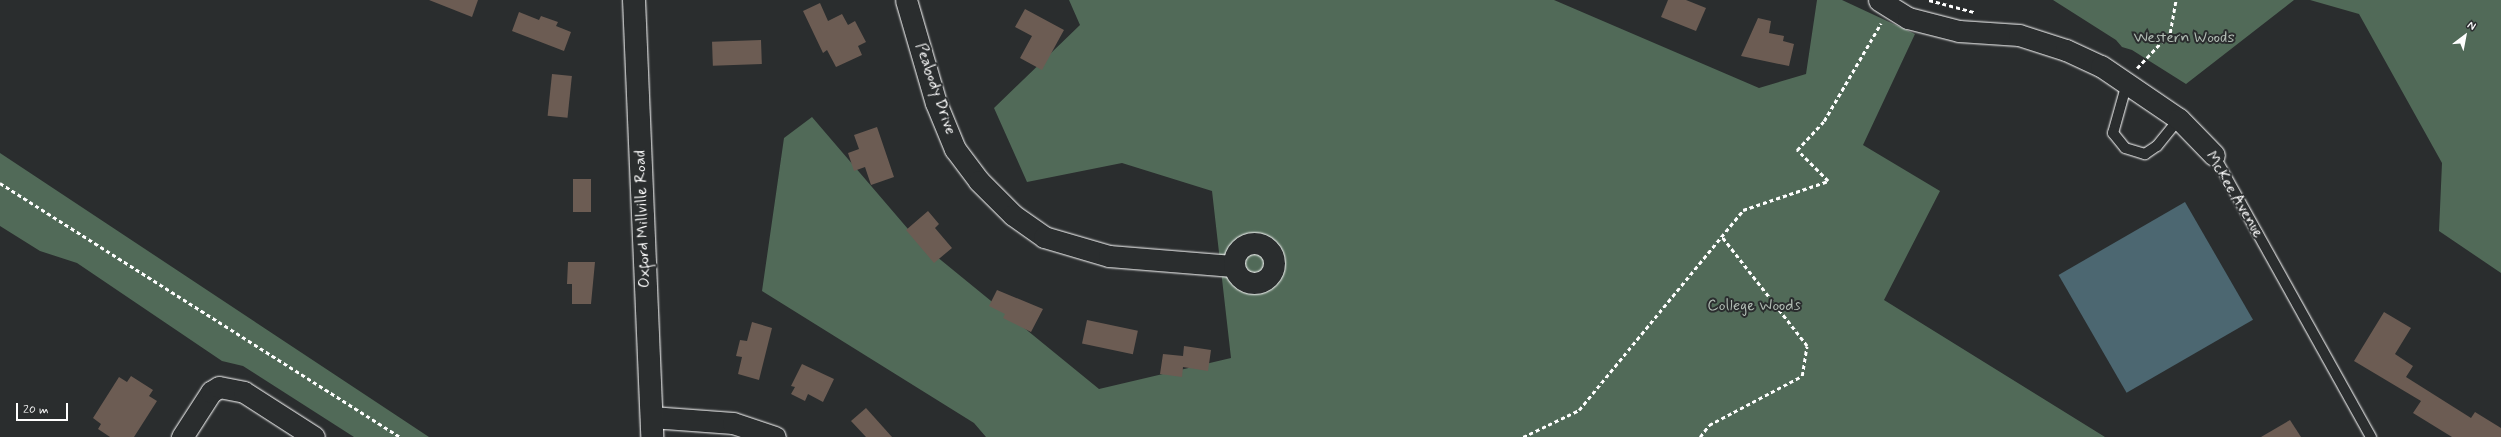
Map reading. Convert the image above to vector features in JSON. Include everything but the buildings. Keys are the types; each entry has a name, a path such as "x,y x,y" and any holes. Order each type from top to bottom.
{"highway":[{"name":"Oxford Millville Road","path":"634,0 652,427"}],"street":[{"name":"Peabody Drive","path":"906,0 936,103 956,149 979,182 1013,215 1044,237 1109,256 1234,266"},
{"name":"McKee Avenue","path":"1885,4 1908,18 1959,31 2019,35 2066,50 2101,66 2179,119 2214,155"},
{"path":"182,437 211,392 219,387 244,392 314,437"},
{"path":"652,427 733,423 775,437"}],"lane":[{"path":"2127,83 2113,133 2125,148 2145,154 2157,146 2179,119"},
{"name":"McKee Avenue","path":"2214,155 2372,437"}],"path":[{"path":"1523,437 1579,410 1743,210 1828,181 1797,150 1824,121 1885,4"},
{"path":"0,183 401,437"},
{"path":"1700,437 1709,425 1802,376 1808,346 1721,236"}],"green space":[{"name":"College Woods","path":"1069,0 1554,0 1759,88 1806,74 1817,0 1842,0 1915,34 1863,145 1940,191 1884,300 2105,437 986,437 974,423 762,291 784,138 812,117 920,243 1099,389 1231,358 1212,191 1122,163 1027,182 994,108 1080,25"},
{"name":"Western Woods","path":"2053,0 2294,0 2186,84 2132,50 2122,47 2116,40"},
{"path":"2310,0 2501,0 2501,273 2439,231 2442,163 2359,14"},
{"path":"0,153 429,437 354,437 243,366 222,361 77,263 40,251 0,226"}],"water":[{"path":"2185,202 2253,320 2127,393 2059,275"}]}
